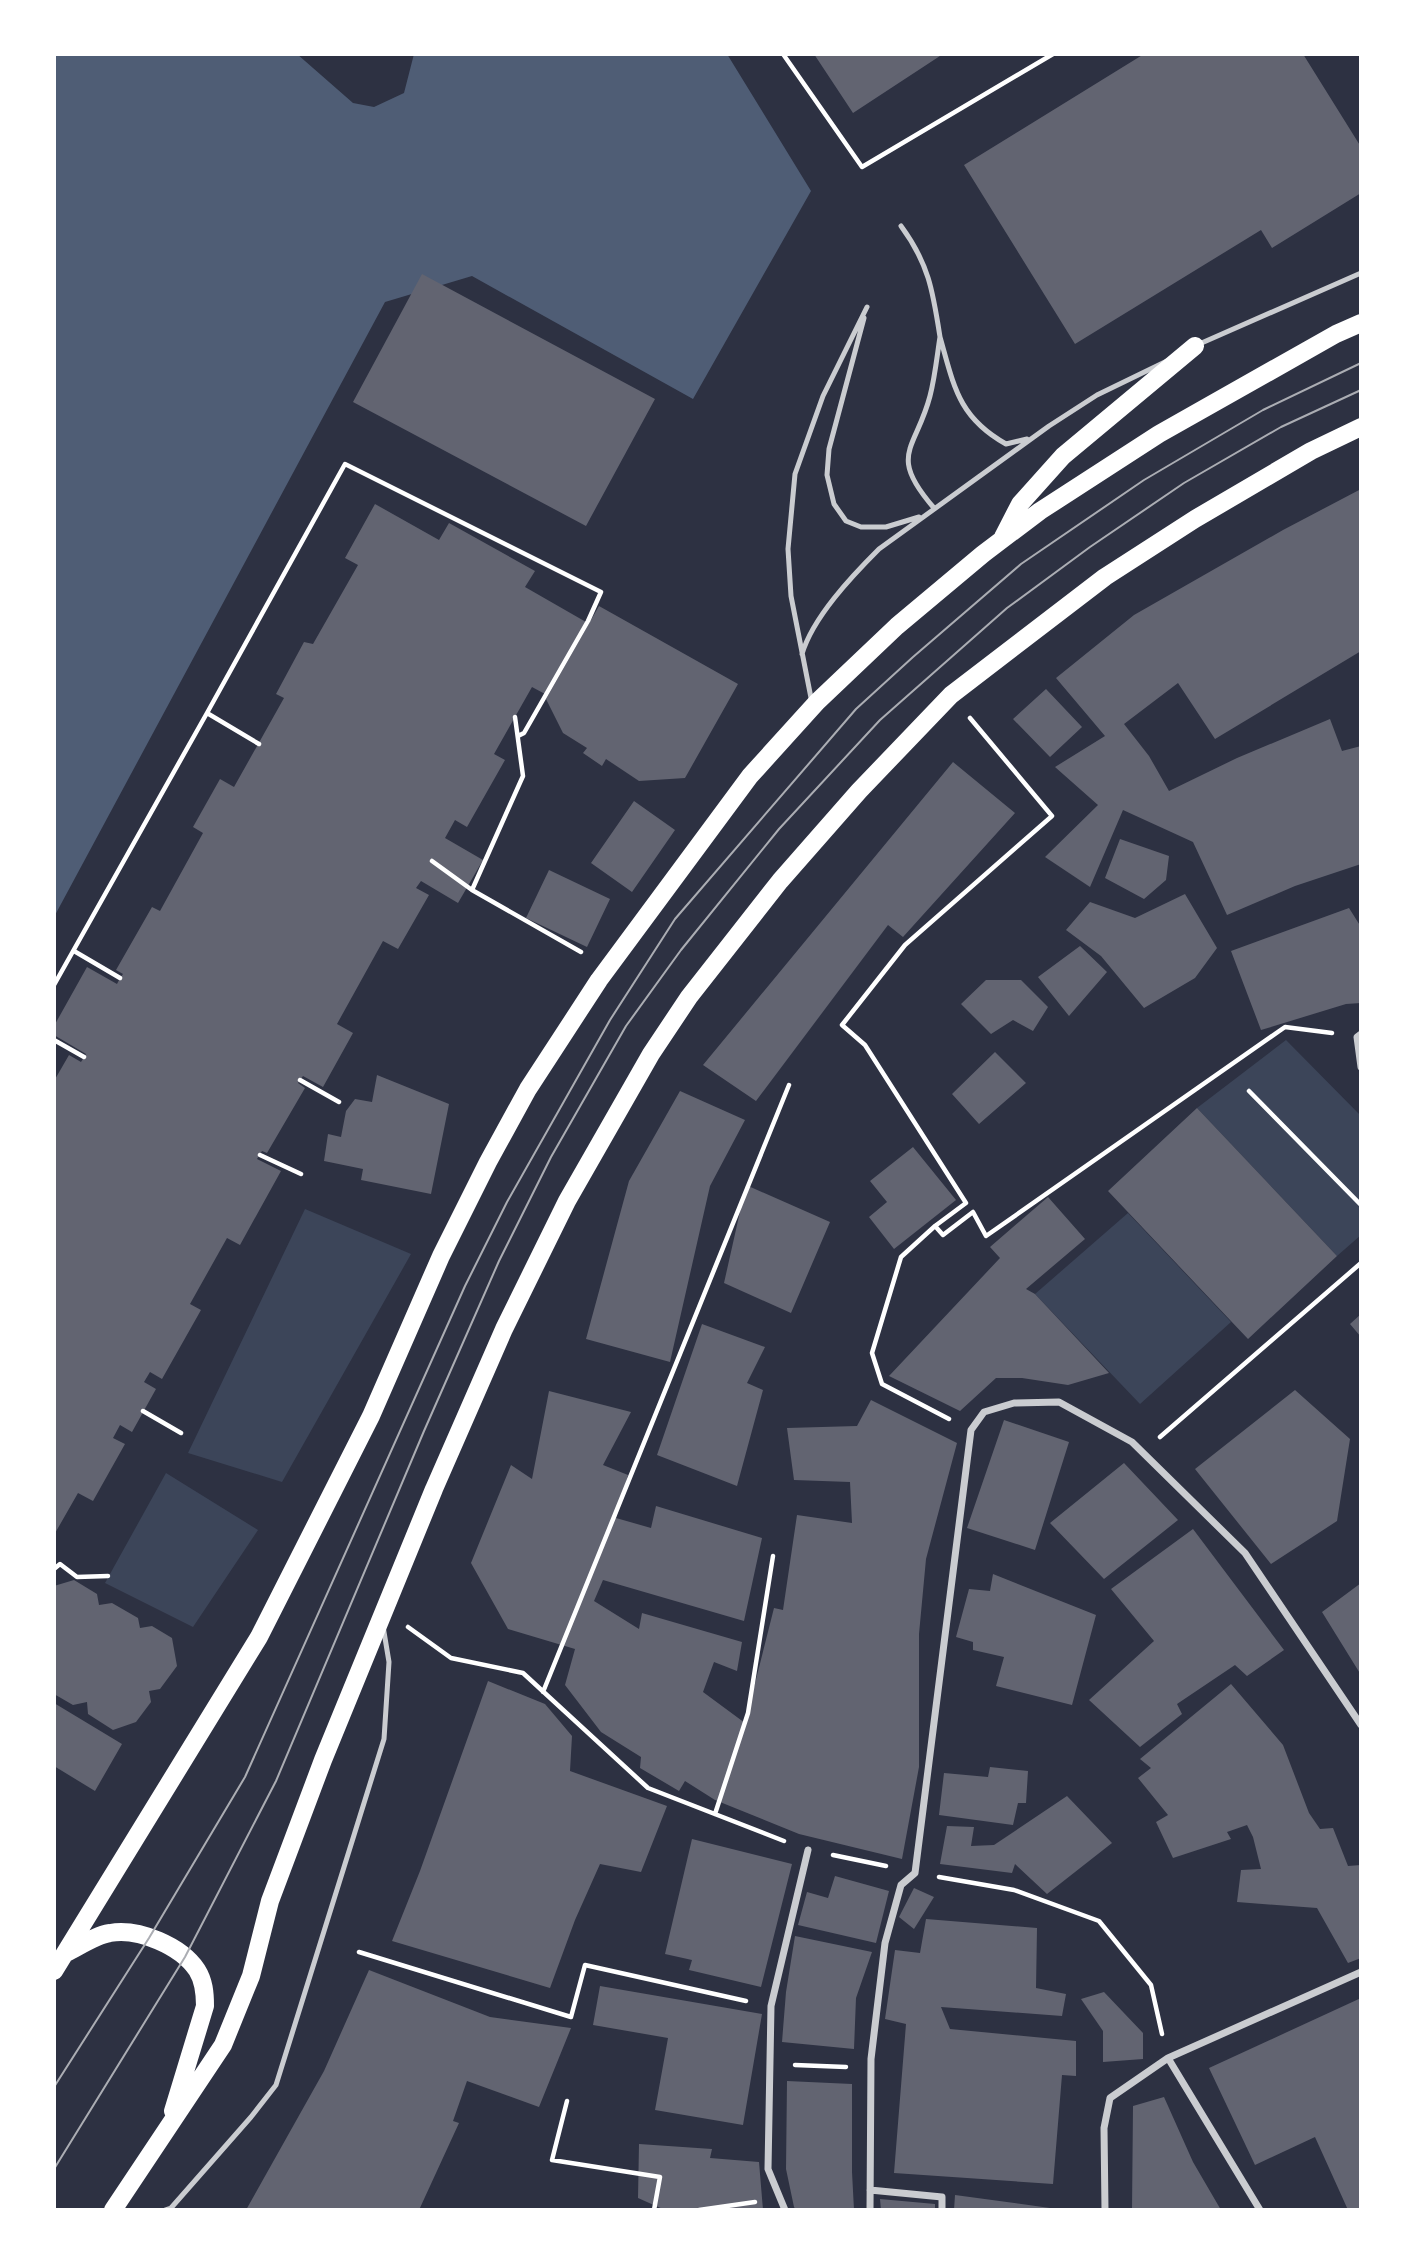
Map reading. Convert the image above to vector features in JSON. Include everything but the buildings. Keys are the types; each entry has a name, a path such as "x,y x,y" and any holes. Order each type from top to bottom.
{"main road":[{"path":"54,1971 259,1637 370,1416 447,1244 528,1089 600,980 750,776 813,708 897,626 1040,511 1158,434 1314,346 1361,323"},
{"path":"1001,540 1020,503 1056,463 1195,346"},
{"path":"113,2210 223,2045 237,2013 261,1941 270,1901 318,1773 434,1489 504,1329 567,1201 651,1054 689,997 780,881 859,791 951,695 1116,570 1218,505 1311,451 1361,427"},
{"path":"66,1952 108,1933 130,1932 169,1947 185,1957 198,1971 204,1989 205,2006 168,2127"}],"street":[{"path":"1359,1035 1361,1068"},
{"path":"870,2210 871,2068 885,1943 901,1885 915,1872 971,1430 984,1412 1014,1403 1059,1402 1132,1441 1245,1553 1361,1725"},
{"path":"785,2210 768,2169 771,2006 808,1850"},
{"path":"1105,2210 1104,2128 1110,2098 1168,2058 1361,1972"},
{"path":"1168,2058 1260,2210"},
{"path":"870,2190 942,2197 942,2210"}],"lane":[{"path":"901,226 930,277 940,337 963,407 988,433 1006,443 1021,441 1039,433"},
{"path":"802,654 813,630 858,571 879,549 1039,433 1097,395 1195,346 1361,273"},
{"path":"813,708 791,596 788,549 795,474 823,396 867,307 829,449 827,475 834,504 846,521 861,527 886,527 922,516"},
{"path":"934,508 918,489 908,460 911,440 930,396 940,337"},
{"path":"165,2210 171,2208 276,2085 384,1739 389,1662 383,1614"}],"path":[{"path":"783,54 862,167 1053,54"},
{"path":"54,985 345,464 601,592 589,621 531,722 524,733 518,736"},
{"path":"951,695 1052,816 905,945 842,1025 865,1045 966,1203 935,1226 901,1257 872,1353 882,1384 971,1430"},
{"path":"206,713 258,744"},
{"path":"472,890 523,776 515,717"},
{"path":"432,861 472,890 591,958"},
{"path":"74,951 121,978"},
{"path":"935,1226 943,1235 973,1212 986,1236 1285,1027 1359,1035"},
{"path":"54,1040 84,1057"},
{"path":"300,1080 338,1102"},
{"path":"543,1692 789,1085"},
{"path":"1249,1091 1361,1205"},
{"path":"260,1155 300,1174"},
{"path":"1143,1452 1361,1264"},
{"path":"144,1411 181,1433"},
{"path":"715,1814 748,1713 773,1556"},
{"path":"54,1569 60,1564 77,1577 108,1576"},
{"path":"383,1614 451,1658 523,1674 648,1788 808,1850 1014,1890 1099,1921 1151,1985 1168,2058"},
{"path":"359,1952 571,2017 585,1965 771,2006"},
{"path":"770,2064 871,2068"},
{"path":"567,2101 552,2160 660,2177 654,2210"},
{"path":"699,2210 780,2199"}],"shaded area":[{"path":"54,54 297,54 353,103 374,107 404,93 414,54 727,54 811,191 693,399 472,276 385,302 54,917"},
{"path":"1286,1040 1361,1116 1361,1235 1337,1256 1197,1108"},
{"path":"305,1209 411,1254 282,1482 188,1453"},
{"path":"1128,1213 1231,1322 1140,1404 1035,1294"},
{"path":"166,1473 258,1530 193,1627 105,1583"}],"tram line":[{"path":"54,2087 149,1938 245,1777 465,1286 507,1202 610,1020 675,919 856,709 1021,564 1144,480 1263,410 1361,363"},
{"path":"54,2169 185,1957 276,1781 424,1431 499,1261 551,1157 626,1026 681,950 779,829 880,720 1007,608 1184,483 1281,427 1361,390"}]}
